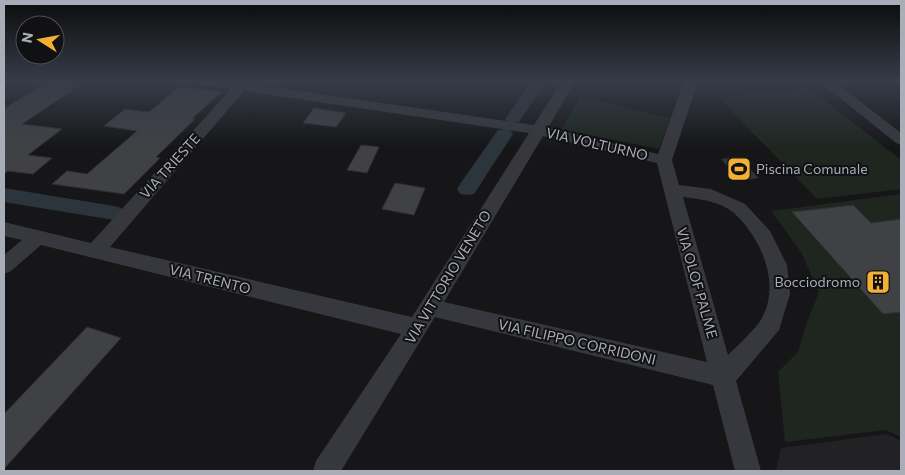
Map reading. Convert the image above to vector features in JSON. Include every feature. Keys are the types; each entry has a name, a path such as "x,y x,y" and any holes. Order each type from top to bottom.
{"street":[{"name":"VIA TRIESTE","path":"95,251 226,103"},
{"name":"VIA VOLTURNO","path":"366,103 537,130 664,160 683,103"},
{"name":"VIA VITTORIO VENETO","path":"326,471 417,328 555,103"},
{"path":"854,103 901,140"},
{"name":"VIA OLOF PALME","path":"664,160 748,471"},
{"path":"671,190 711,195 739,208 763,236 777,265 780,294 772,323 724,377"},
{"name":"VIA TRENTO","path":"4,229 417,328"},
{"path":"4,266 38,237"},
{"name":"VIA FILIPPO CORRIDONI","path":"430,307 724,377"}],"shaded area":[{"path":"576,103 609,103 670,118 659,149 562,129"},
{"path":"724,103 828,103 901,160 901,189 817,199"},
{"name":"Piscina Comunale","path":"738,157 759,178 741,181 721,159"},
{"path":"901,194 901,437 886,430 785,442 778,372 798,352 819,292 801,252 771,211"},
{"path":"887,434 901,441 901,471 776,471 781,448"}],"building":[{"path":"13,103 53,103 22,124 62,129 28,155 52,158 33,174 8,171 4,174 4,109"},
{"path":"160,103 209,103 156,157 160,158 124,194 52,184 67,171 87,174 137,131 104,126 125,109 149,112"},
{"path":"314,108 346,113 336,127 303,123"},
{"path":"361,145 379,147 367,173 347,170"},
{"path":"395,183 425,188 414,215 382,209"},
{"name":"Bocciodromo","path":"853,205 871,223 901,219 901,312 883,314 792,212"},
{"path":"87,327 121,338 4,469 4,414"}],"waterway":[{"path":"513,119 524,103"},
{"path":"467,189 504,134"},
{"path":"4,195 114,213"}],"place":[{"name":"Piscina Comunale","path":"739,169"},
{"name":"Bocciodromo","path":"878,282"}]}
